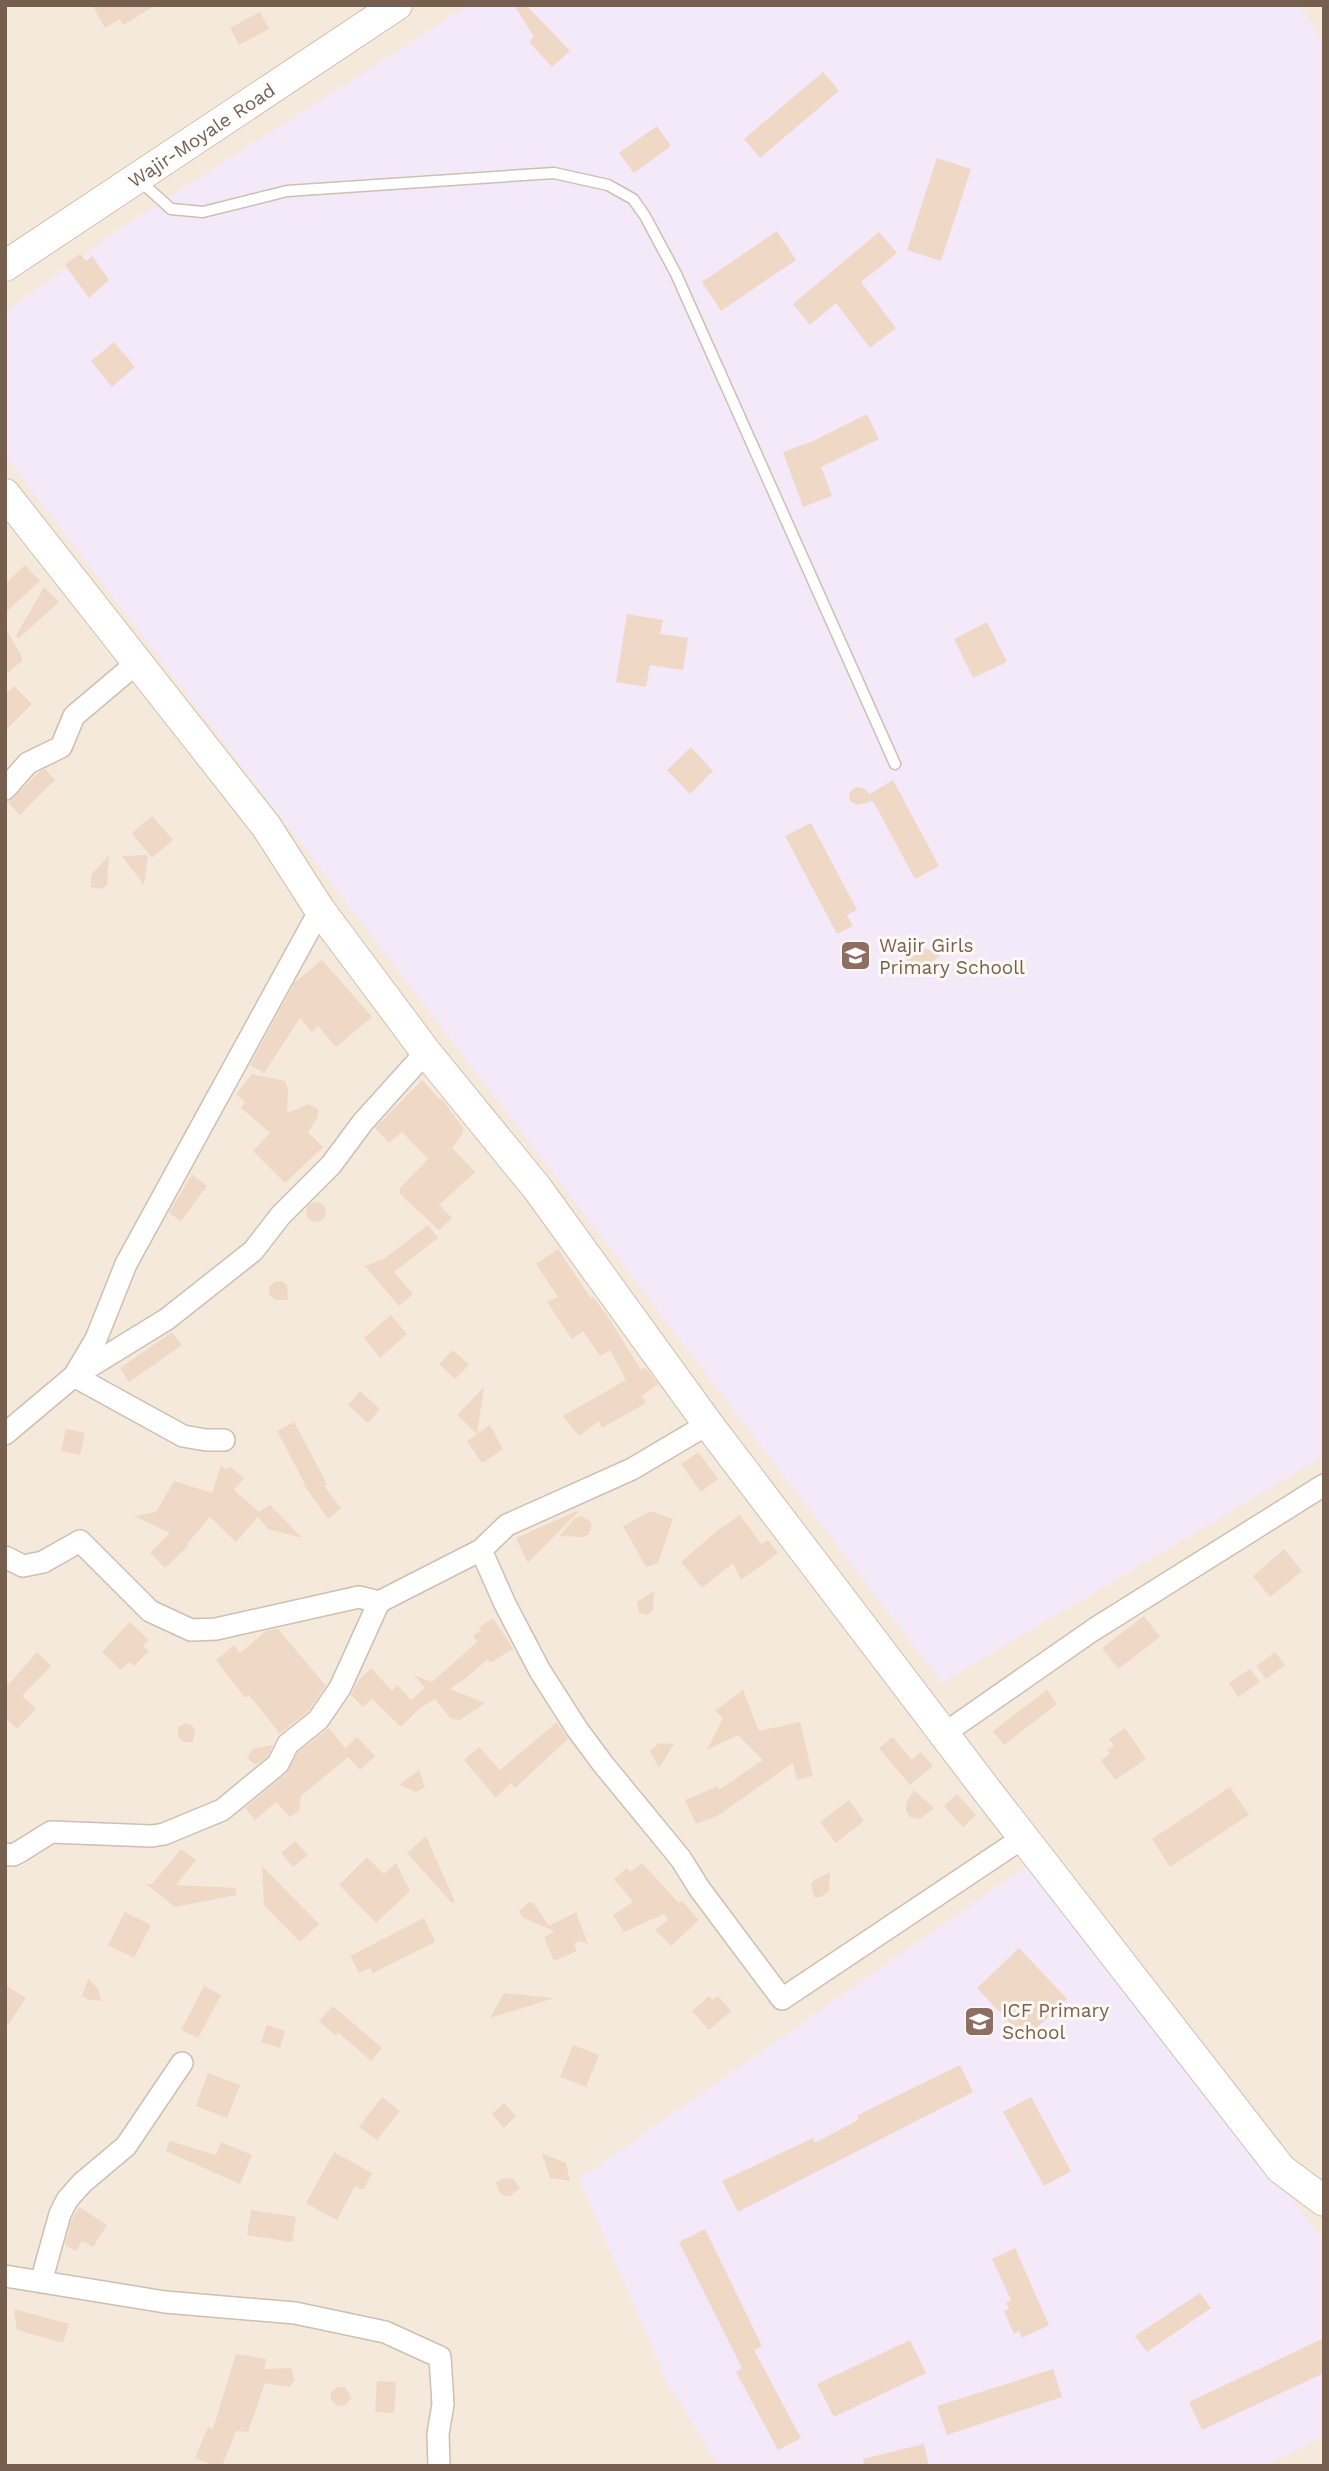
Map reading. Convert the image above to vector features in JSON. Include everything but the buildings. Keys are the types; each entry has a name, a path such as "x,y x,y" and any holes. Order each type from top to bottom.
{"street":[{"name":"Wajir-Moyale Road","path":"5,265 397,5"},
{"path":"5,494 266,825 320,910 426,1052 537,1188 708,1424 1024,1838 1281,2169 1324,2201"},
{"path":"5,789 28,763 61,747 74,716 139,661"},
{"path":"74,1376 96,1339 126,1264 320,910"},
{"path":"5,1434 74,1376 167,1319 253,1251 281,1215 331,1165 363,1122 426,1052"},
{"path":"74,1376 183,1436 224,1440"},
{"path":"5,1854 13,1855 51,1832 152,1836 164,1834 222,1810 278,1763 288,1744 318,1720 340,1688 379,1602 481,1550 507,1525 632,1469 708,1424"},
{"path":"944,1732 1093,1630 1324,1485"},
{"path":"5,1557 23,1566 43,1562 80,1541 150,1611 191,1630 216,1629 359,1597 379,1602"},
{"path":"481,1550 540,1671 577,1729 681,1859 699,1888 782,1999 1024,1838"},
{"path":"41,2282 60,2214 67,2200 82,2183 126,2146 182,2063"},
{"path":"5,2277 165,2301 295,2313 385,2332 440,2357 443,2403 438,2434 439,2466"}],"lane":[{"path":"137,178 171,209 204,212 287,191 554,173 608,185 633,199 676,274 895,764"}],"shaded area":[{"path":"5,5 1324,5 1324,2466 5,2466"},
{"name":"Wajir Girls Primary Schooll","path":"469,5 1300,5 1324,44 1324,1456 942,1683 5,456 5,312 121,228"},
{"name":"ICF Primary School","path":"1031,1863 1319,2234 1324,2234 1324,2437 1266,2466 719,2466 667,2382 579,2179"}],"place":[{"name":"Wajir Girls Primary Schooll","path":"856,956"},
{"name":"ICF Primary School","path":"979,2021"}]}
